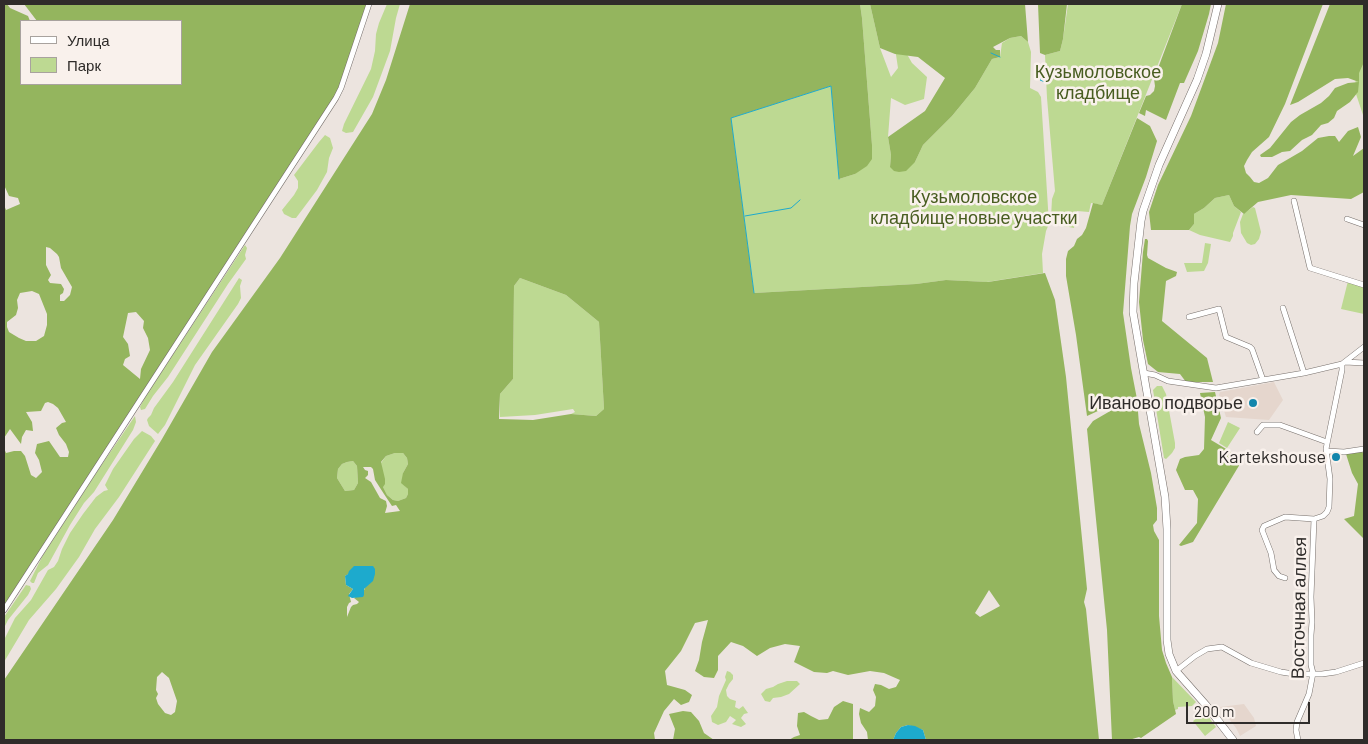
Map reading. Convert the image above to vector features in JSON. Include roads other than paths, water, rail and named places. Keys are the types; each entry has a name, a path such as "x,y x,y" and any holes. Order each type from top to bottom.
{"main road":[{"path":"1218,4 1206,54 1148,194 1141,221 1134,283 1133,312 1165,498 1167,640 1171,660 1176,671 1233,740"}],"street":[{"path":"4,610 336,98 369,4"},
{"path":"1294,201 1310,268 1364,285"},
{"path":"1347,219 1364,225"},
{"path":"1283,308 1304,373"},
{"path":"1189,317 1219,309 1226,337 1252,349 1263,380"},
{"path":"1364,347 1344,363 1327,442 1327,451 1344,452 1364,449"},
{"path":"1144,373 1155,375 1168,381 1215,388 1304,373 1344,363 1364,363"},
{"path":"1257,432 1263,425 1280,425 1327,442"},
{"name":"Восточная аллея","path":"1298,740 1297,722 1309,694 1313,673 1311,665 1312,622 1310,597 1314,519 1323,516 1329,507 1330,479 1327,451"},
{"path":"1285,578 1279,576 1274,570 1271,553 1262,530 1264,526 1285,517 1314,519"},
{"path":"1176,671 1207,649 1222,647 1260,667 1294,674 1336,672 1364,663"}],"water":[{"path":"354,566 373,566 375,569 373,581 364,589 363,597 352,598 348,596 353,589 346,585 345,576"},
{"path":"908,725 923,730 926,740 893,740 901,727"}],"waterway":[{"path":"991,53 1000,57"},
{"path":"1035,70 1040,73 1040,80 1045,82"},
{"path":"754,293 731,118 831,86 839,179"},
{"path":"745,216 791,208 800,200"}],"place":[{"name":"Иваново подворье","path":"1253,403"},
{"name":"Kartekshouse","path":"1336,457"}],"park label":[{"name":"Кузьмоловское кладбище","path":"1098,82"},
{"name":"Кузьмоловское кладбище новые участки","path":"974,207"}]}
